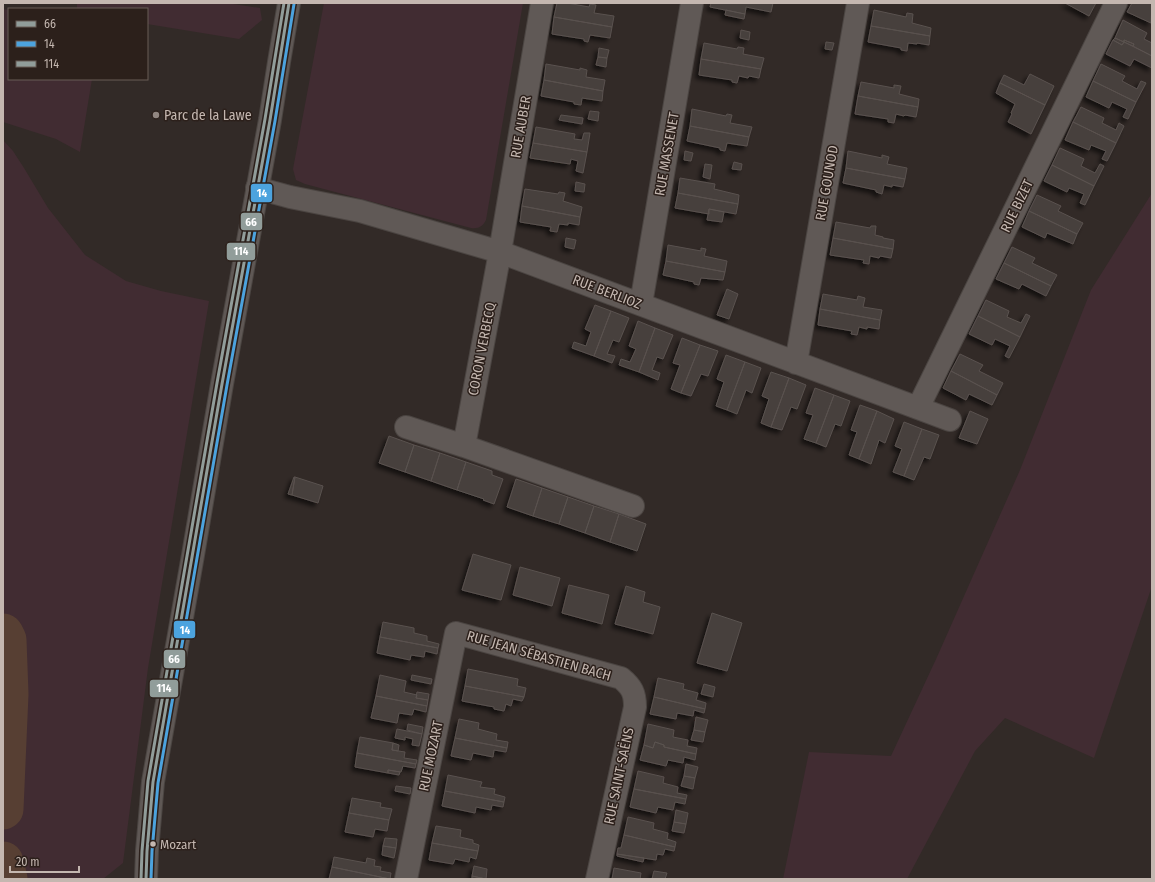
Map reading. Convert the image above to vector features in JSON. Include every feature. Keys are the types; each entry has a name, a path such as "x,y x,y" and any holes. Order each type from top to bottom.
{"main road":[{"path":"146,879 153,782 290,3"}],"street":[{"name":"RUE AUBER","path":"500,252 542,3"},
{"name":"RUE MASSENET","path":"641,304 692,3"},
{"name":"RUE GOUNOD","path":"796,363 858,3"},
{"name":"RUE BIZET","path":"918,408 1116,3"},
{"name":"RUE BERLIOZ","path":"257,188 290,197 360,211 500,252 950,420"},
{"name":"CORON VERBECQ","path":"464,446 500,252"},
{"path":"406,427 633,506"},
{"name":"RUE JEAN SÉBASTIEN BACH","path":"456,633 621,678"},
{"name":"RUE MOZART","path":"406,879 456,633"},
{"name":"RUE SAINT-SAËNS","path":"597,879 635,707 633,691 621,678"}],"shaded area":[{"path":"77,3 227,3 260,8 262,20 239,39 148,24 148,8 77,8"},
{"path":"324,3 523,3 486,220 480,227 471,228 305,184 296,180 293,169"},
{"path":"3,9 8,10 8,80 92,80 80,152 56,139 3,122"},
{"path":"3,140 13,151 48,208 85,255 126,281 161,291 209,301 148,668 123,863 103,879 3,879"},
{"path":"1152,193 1152,586 1094,758 1005,718 975,751 907,879 783,879 809,752 891,756 937,657 1020,470 1091,290"}],"building":[{"path":"557,3 567,3 589,7 590,4 596,5 594,13 614,16 612,27 554,17"},
{"path":"711,3 773,3 771,12 746,7 745,14 710,7"},
{"path":"1065,3 1096,3 1089,16"},
{"path":"1132,3 1152,3 1151,23 1127,12"},
{"path":"726,10 745,14 744,19 725,15"},
{"path":"874,10 906,17 907,13 913,14 912,23 931,28 930,36 871,26"},
{"path":"554,17 612,27 610,38 590,35 588,42 584,41 584,39 552,34"},
{"path":"1123,20 1147,33 1144,39 1152,43 1152,56 1133,46 1134,44 1115,38"},
{"path":"871,26 930,36 929,45 908,43 907,51 901,50 901,48 868,42"},
{"path":"741,30 750,32 749,40 740,38"},
{"path":"1115,38 1124,42 1122,45 1113,40"},
{"path":"1113,40 1122,45 1124,42 1152,56 1152,68 1134,59 1130,66 1106,54"},
{"path":"1124,40 1134,44 1133,46 1124,42"},
{"path":"826,42 834,43 832,50 825,49"},
{"path":"704,43 737,49 738,47 744,48 743,54 764,58 761,69 701,59"},
{"path":"599,48 609,50 607,58 598,57"},
{"path":"598,57 607,58 606,67 596,65"},
{"path":"701,59 761,69 759,78 739,76 737,83 732,82 732,80 699,75"},
{"path":"546,64 587,70 586,77 605,80 603,91 544,80"},
{"path":"1101,64 1125,76 1122,81 1137,89 1141,81 1146,83 1136,102 1093,81"},
{"path":"1030,74 1054,86 1045,105 1000,83 1004,75 1024,85"},
{"path":"544,80 603,91 602,101 582,98 581,105 574,104 574,102 541,96"},
{"path":"1093,81 1136,102 1128,119 1123,117 1127,109 1112,102 1109,108 1086,97"},
{"path":"861,82 894,88 894,85 901,86 899,94 919,99 918,107 858,96"},
{"path":"1000,83 1045,105 1031,134 1008,122 1015,104 996,93"},
{"path":"858,96 918,107 916,117 896,114 894,123 888,122 888,119 855,114"},
{"path":"1081,107 1104,118 1102,123 1116,130 1119,123 1124,126 1116,143 1073,122"},
{"path":"692,109 726,116 727,114 732,115 730,123 752,127 749,137 690,126"},
{"path":"590,111 599,112 598,121 588,119"},
{"path":"561,115 583,118 582,124 559,120"},
{"path":"1073,122 1116,143 1107,161 1102,159 1106,151 1091,145 1089,150 1065,140"},
{"path":"690,126 749,137 747,146 727,143 725,151 720,150 720,148 687,141"},
{"path":"536,127 575,134 574,139 582,140 584,133 590,133 587,152 533,143"},
{"path":"533,143 587,152 583,173 576,171 578,161 571,159 570,164 530,158"},
{"path":"1060,148 1084,159 1081,166 1095,173 1100,164 1104,166 1094,186 1052,165"},
{"path":"685,151 693,153 691,161 684,160"},
{"path":"848,151 882,158 882,155 889,157 887,164 907,168 905,179 846,168"},
{"path":"734,162 742,164 741,170 732,169"},
{"path":"705,164 712,165 710,179 703,177"},
{"path":"1052,165 1094,186 1085,205 1080,203 1084,194 1069,188 1067,192 1044,181"},
{"path":"846,168 905,179 903,187 884,185 882,194 876,192 876,190 843,183"},
{"path":"680,178 715,184 714,189 739,195 738,204 678,193"},
{"path":"576,182 585,184 584,192 575,191"},
{"path":"525,189 558,194 559,192 565,193 563,201 582,207 580,217 522,206"},
{"path":"678,193 738,204 736,214 709,209 709,214 675,208"},
{"path":"1037,195 1061,206 1058,211 1083,223 1077,234 1029,211"},
{"path":"522,206 580,217 579,225 568,223 568,225 559,224 557,232 550,231 551,227 520,222"},
{"path":"709,209 724,212 722,222 707,220"},
{"path":"1029,211 1077,234 1073,244 1047,233 1045,238 1022,227"},
{"path":"836,222 870,228 871,226 876,226 875,235 894,240 893,249 833,238"},
{"path":"566,238 576,240 574,249 565,247"},
{"path":"833,238 893,249 891,258 870,256 869,264 863,263 864,260 830,255"},
{"path":"668,245 701,251 701,248 706,249 704,256 727,261 725,272 666,261"},
{"path":"1012,247 1035,258 1032,263 1057,275 1051,286 1004,263"},
{"path":"666,261 725,272 723,280 701,278 699,285 694,284 694,282 663,275"},
{"path":"1004,263 1051,286 1046,296 1022,284 1019,289 996,279"},
{"path":"727,289 738,294 729,319 717,315"},
{"path":"823,294 857,300 858,296 865,298 863,307 882,310 880,320 820,309"},
{"path":"986,300 1009,311 1007,317 1021,323 1026,314 1030,316 1020,337 978,316"},
{"path":"595,305 611,311 594,356 572,348 574,342 586,346 591,332 585,329"},
{"path":"820,309 880,320 879,329 859,327 857,335 851,334 852,331 818,325"},
{"path":"611,311 629,318 619,342 613,340 607,354 615,356 612,363 594,356"},
{"path":"978,316 1020,337 1009,358 1005,356 1010,346 995,339 992,345 969,334"},
{"path":"638,321 655,328 639,372 619,365 621,359 630,362 636,349 629,346"},
{"path":"655,328 673,335 663,359 657,357 652,370 660,373 658,380 639,372"},
{"path":"682,338 700,345 681,393 671,389 680,365 673,363"},
{"path":"700,345 718,351 708,376 701,374 691,396 681,393"},
{"path":"960,354 983,365 979,371 1003,383 997,395 951,371"},
{"path":"726,355 745,362 727,410 716,406 724,382 717,379"},
{"path":"745,362 761,368 752,393 746,390 737,414 727,410"},
{"path":"951,371 997,395 992,405 969,394 966,400 943,388"},
{"path":"771,372 789,378 771,427 761,423 769,399 762,396"},
{"path":"789,378 806,385 797,409 791,407 782,430 771,427"},
{"path":"815,388 834,395 816,443 804,439 813,415 806,413"},
{"path":"834,395 850,401 841,426 835,424 826,447 816,443"},
{"path":"860,405 877,411 859,459 849,455 857,432 851,430"},
{"path":"877,411 894,419 885,443 879,440 871,464 859,459"},
{"path":"970,411 988,419 977,444 959,438"},
{"path":"904,422 922,429 904,476 893,472 902,449 895,446"},
{"path":"922,429 939,435 930,459 924,457 914,480 904,476"},
{"path":"389,436 414,445 405,472 379,463"},
{"path":"414,445 440,453 431,481 405,472"},
{"path":"440,453 466,462 457,490 431,481"},
{"path":"466,462 492,471 492,475 503,479 494,504 457,490"},
{"path":"295,477 292,495 288,494"},
{"path":"295,477 323,486 318,503 292,495"},
{"path":"516,479 542,488 533,516 507,507"},
{"path":"542,488 568,497 559,524 533,516"},
{"path":"568,497 594,506 585,533 559,524"},
{"path":"594,506 619,514 610,542 585,533"},
{"path":"619,514 646,524 637,551 610,542"},
{"path":"473,554 511,565 501,600 462,590"},
{"path":"520,567 560,578 552,606 513,595"},
{"path":"569,585 609,595 602,624 562,613"},
{"path":"626,586 645,592 643,602 660,607 653,634 615,624"},
{"path":"712,613 742,623 727,671 697,663"},
{"path":"383,622 414,628 414,633 427,636 427,641 439,644 438,648 380,637"},
{"path":"380,637 438,648 437,654 425,651 424,657 411,655 410,660 377,653"},
{"path":"468,669 518,679 517,686 526,688 524,697 465,686"},
{"path":"380,675 406,681 404,692 417,695 416,698 428,700 427,706 376,696"},
{"path":"412,675 432,679 431,684 411,680"},
{"path":"658,678 684,684 683,689 698,693 696,700 706,703 705,709 654,697"},
{"path":"704,684 715,687 713,697 701,694"},
{"path":"465,686 524,697 522,701 513,699 511,706 506,704 504,711 494,709 494,707 462,701"},
{"path":"417,692 429,694 428,700 416,698"},
{"path":"376,696 427,706 426,712 414,709 412,715 399,713 397,723 371,718"},
{"path":"654,697 705,709 704,713 694,710 693,716 677,713 676,719 650,714"},
{"path":"696,717 708,720 705,732 694,730"},
{"path":"459,719 479,723 478,729 497,734 496,740 508,742 507,748 455,738"},
{"path":"408,724 423,727 422,734 407,730"},
{"path":"648,724 674,730 673,737 688,740 687,746 697,748 696,754 664,747 664,745 655,742 653,748 644,745"},
{"path":"397,729 422,734 419,746 412,745 413,739 405,737 405,740 395,738"},
{"path":"694,730 705,732 703,742 691,740"},
{"path":"360,737 393,743 392,750 405,752 404,758 417,760 416,764 357,753"},
{"path":"455,738 507,748 506,752 494,750 493,757 473,753 471,760 451,756"},
{"path":"655,742 664,745 664,747 696,754 695,760 684,757 683,763 668,760 666,766 640,760 644,745 653,748"},
{"path":"393,743 399,745 398,751 392,750"},
{"path":"357,753 416,764 415,768 403,766 401,772 388,770 388,773 355,767"},
{"path":"686,764 698,767 695,778 684,776"},
{"path":"388,770 400,772 399,775 388,773"},
{"path":"638,771 664,777 663,783 678,787 677,793 687,795 686,799 634,789"},
{"path":"448,775 482,782 480,787 495,789 494,794 505,797 504,802 445,791"},
{"path":"684,776 695,778 693,789 681,786"},
{"path":"396,786 411,788 410,794 395,791"},
{"path":"634,789 686,799 685,804 675,802 673,810 658,807 656,813 630,807"},
{"path":"445,791 504,802 503,807 492,805 491,810 476,807 475,813 442,806"},
{"path":"352,798 381,803 380,807 392,809 389,820 349,813"},
{"path":"676,810 688,813 686,824 674,822"},
{"path":"349,813 389,820 387,831 375,829 373,837 345,832"},
{"path":"628,817 654,823 653,829 668,833 667,839 676,842 675,847 624,835"},
{"path":"674,822 686,824 684,833 672,831"},
{"path":"436,826 461,830 460,837 473,840 473,843 479,845 478,851 432,843"},
{"path":"624,835 675,847 674,851 665,849 663,855 657,854 656,860 617,854 618,848 621,848"},
{"path":"385,838 397,839 396,848 383,846"},
{"path":"432,843 478,851 476,859 470,857 469,862 455,859 453,864 429,860"},
{"path":"383,846 396,848 394,858 382,855"},
{"path":"617,854 644,858 643,862 617,856"},
{"path":"334,857 366,863 367,858 375,860 374,866 381,867 380,871 391,873 390,879 332,867"},
{"path":"474,866 487,869 486,879 472,876"},
{"path":"332,867 390,879 329,879"},
{"path":"614,868 641,873 640,879 612,879"},
{"path":"654,871 667,873 665,879 652,879"},
{"path":"472,876 486,879 472,879"}],"waterway":[{"path":"3,634 6,640 8,694 3,809"},
{"path":"3,862 7,879"}],"transit line":[{"name":"114","path":"141,879 148,781 217,383 265,119 284,3"},
{"name":"66","path":"146,879 153,782 222,384 270,120 289,3"},
{"name":"14","path":"151,879 158,783 227,385 275,121 294,4"}],"place":[{"name":"Parc de la Lawe","path":"156,115"},
{"name":"Mozart","path":"153,844"}]}
